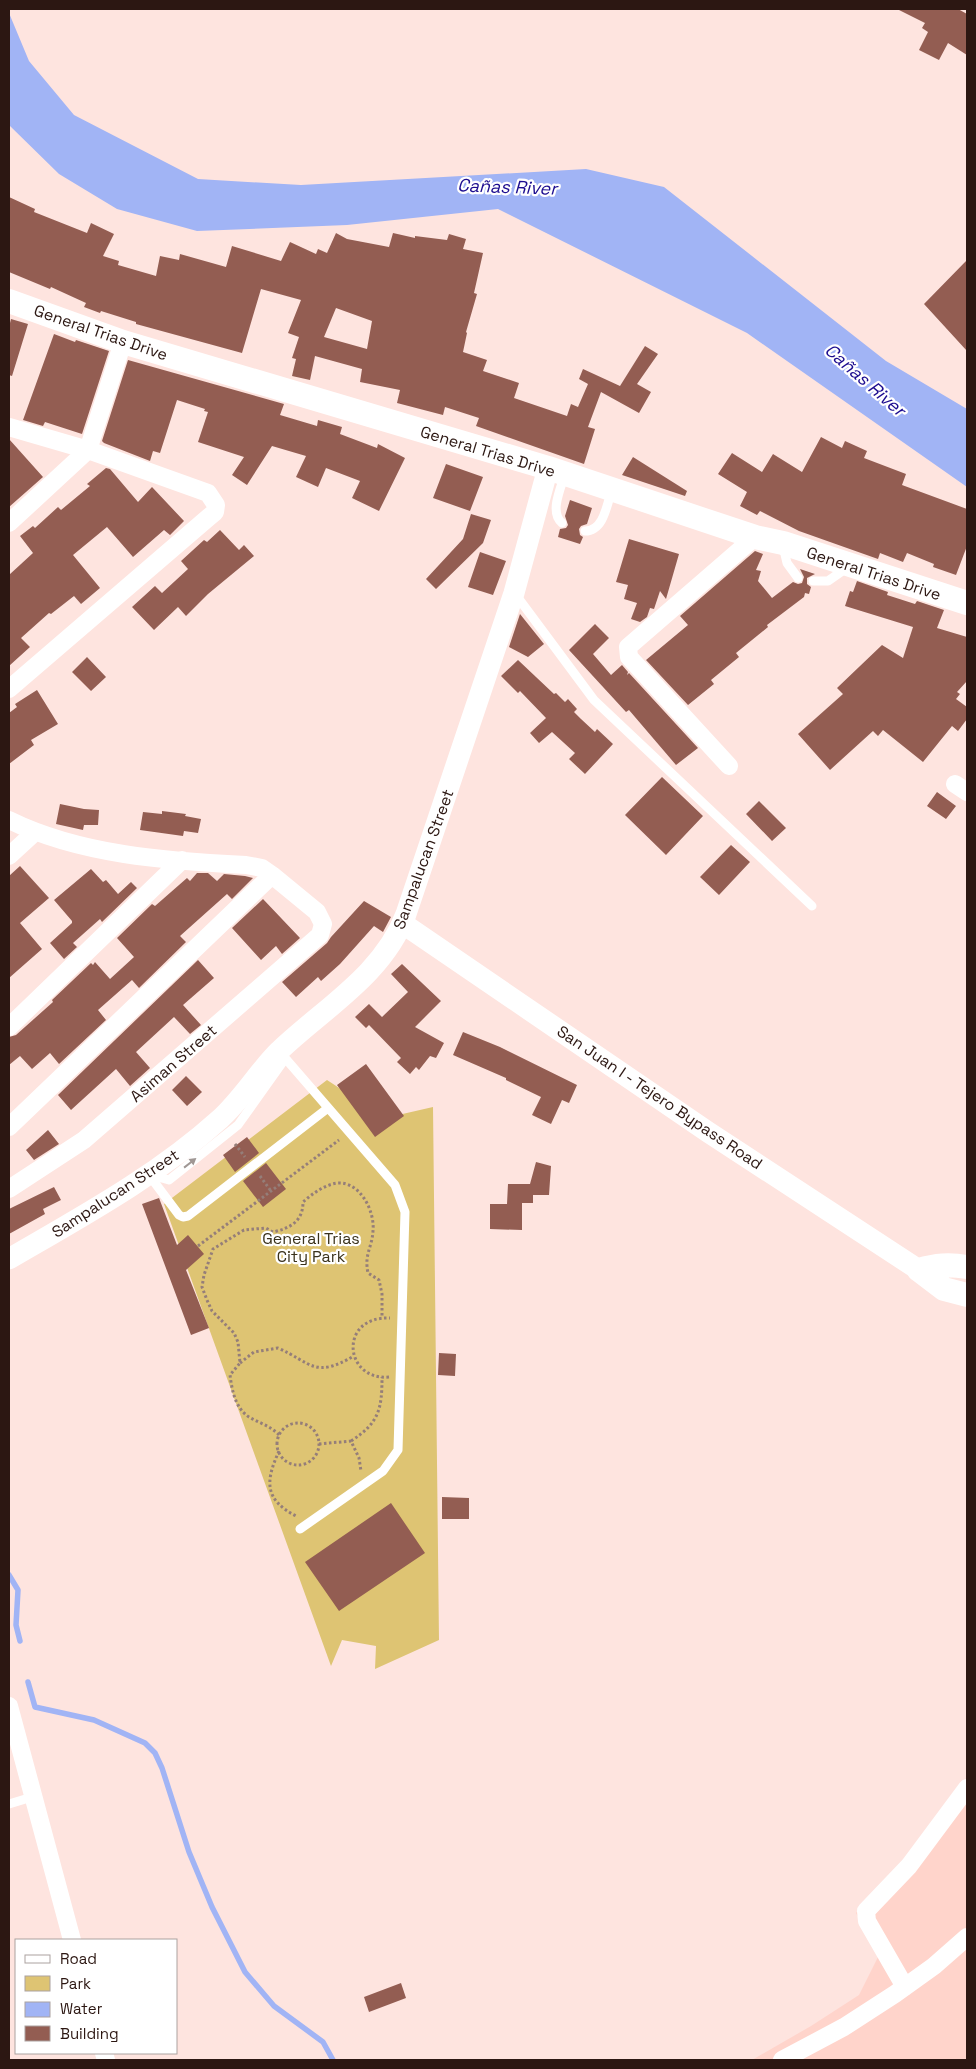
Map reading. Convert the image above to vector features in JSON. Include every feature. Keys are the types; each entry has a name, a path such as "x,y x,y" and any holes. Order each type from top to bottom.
{"main road":[{"name":"General Trias Drive","path":"9,301 123,342 556,471 755,537 783,543 967,603"},
{"path":"919,1270 937,1264 952,1264 967,1268"},
{"path":"919,1270 944,1289 958,1291 967,1295"}],"street":[{"path":"9,523 88,450 123,342"},
{"path":"9,427 88,450 208,493 216,505 215,512 9,689"},
{"name":"Sampalucan Street","path":"9,1259 103,1204 148,1174 220,1119 380,959 402,923 514,593 546,510 556,471"},
{"path":"729,766 629,657 627,652 628,647 755,537"},
{"path":"9,820 34,832 106,852 254,866 262,868 272,875 9,1127"},
{"path":"9,856 34,832"},
{"path":"9,1027 182,860"},
{"name":"Asiman Street","path":"9,1189 84,1140 320,934 323,924 317,912 272,875"},
{"name":"San Juan I - Tejero Bypass Road","path":"402,923 708,1132 919,1270"},
{"path":"9,1706 72,1939"},
{"path":"905,1987 867,1921 866,1911 910,1866 967,1788"},
{"path":"782,2060 844,2027 905,1987 934,1966 967,1937"}],"lane":[{"path":"585,531 600,525 612,489"},
{"path":"546,510 562,523"},
{"path":"783,543 787,563 798,578"},
{"path":"813,581 828,581 839,575 850,565"},
{"path":"514,593 594,700 812,906"},
{"path":"282,1055 395,1185 405,1212 402,1376 398,1450 383,1471 307,1522 300,1529"},
{"path":"148,1174 179,1215 183,1217 188,1216 328,1108"},
{"path":"9,1804 32,1797"}],"path":[{"path":"198,1246 350,1133"},
{"path":"240,1363 238,1342 234,1333 212,1311 202,1287 213,1249 244,1230 266,1228 273,1232 289,1228 303,1213 302,1202 326,1186 338,1183 352,1186 367,1203 372,1217 373,1231 366,1260 368,1273 379,1280 382,1294 382,1318"},
{"path":"402,1319 382,1318 364,1324 358,1330 352,1347 358,1364 365,1370 382,1377 402,1376"},
{"path":"279,1435 241,1410 235,1397 230,1375 240,1363 254,1352 278,1348 309,1366 320,1368 341,1363 354,1356"},
{"path":"319,1444 351,1441 364,1433 379,1413 382,1401 382,1377"},
{"path":"303,1424 314,1431 319,1444 314,1457 303,1464 290,1463 284,1460 278,1451 277,1442 279,1435 289,1425 303,1424"},
{"path":"351,1441 359,1458 362,1485"},
{"path":"278,1451 270,1469 268,1483 272,1496 286,1511 307,1522"}],"shaded area":[{"path":"967,1777 967,2060 752,2060 811,2026 859,1995 879,1955 856,1913 911,1854"}],"green space":[{"name":"General Trias City Park","path":"327,1080 385,1118 433,1107 439,1640 375,1669 376,1646 342,1640 331,1666 164,1204"}],"water":[{"name":"Cañas River","path":"9,13 29,61 74,115 198,179 301,185 586,169 664,187 886,361 967,409 967,487 747,333 498,209 347,225 197,231 117,209 59,174 9,125"}],"building":[{"path":"897,9 958,9 967,14 967,55 948,43 939,60 919,50 928,32 922,28 925,23"},
{"path":"9,197 35,209 34,212 87,233 91,223 114,234 103,256 119,261 118,265 156,276 160,256 179,260 180,254 226,267 232,246 281,261 290,242 316,254 318,249 327,253 336,233 347,239 389,247 393,233 415,238 415,236 447,240 449,234 466,239 463,249 483,253 474,293 477,294 466,332 463,352 487,360 483,371 519,383 514,398 567,416 571,404 578,407 588,384 579,379 583,369 620,386 645,346 658,354 637,384 651,392 639,413 601,392 588,427 595,429 584,464 476,426 479,418 445,407 443,415 397,403 400,390 360,382 362,369 315,356 310,380 292,376 296,359 292,358 299,337 288,333 301,300 261,289 242,353 136,324 136,322 101,311 100,313 84,307 86,303 51,287 50,289 9,272","holes":["336,308 372,321 367,349 324,337"]},
{"path":"967,260 967,351 924,304"},
{"path":"11,319 28,324 12,376 9,375 9,327"},
{"path":"54,334 109,351 82,434 45,422 43,426 23,420"},
{"path":"128,360 284,404 280,415 317,426 318,420 342,427 340,434 377,448 378,444 405,458 379,511 352,498 360,481 326,468 318,487 296,477 306,456 272,446 247,485 232,475 244,457 198,442 208,412 204,411 205,409 177,400 160,453 153,451 150,461 102,441"},
{"path":"821,437 842,448 845,441 867,451 864,458 906,474 902,485 967,509 967,546 956,575 933,567 934,564 907,553 903,562 880,553 878,559 799,531 760,511 757,515 740,506 747,492 718,474 732,453 762,472 773,454 802,472"},
{"path":"9,439 43,477 9,507"},
{"path":"633,457 687,491 685,496 622,475"},
{"path":"446,464 483,477 470,511 433,498"},
{"path":"106,468 110,469 138,502 152,487 184,521 170,535 164,530 133,557 107,527 73,555 100,588 81,604 74,596 51,614 49,613 21,638 30,647 9,666 9,575 33,553 20,536 33,526 35,528 58,507 61,510 90,486 87,484"},
{"path":"570,500 592,508 587,524 579,529 580,535 583,537 580,544 558,537 560,529 566,528 568,525 565,516"},
{"path":"471,514 491,520 483,543 436,589 426,579 463,539"},
{"path":"220,530 239,550 244,545 254,556 208,594 186,616 178,607 154,630 132,607 155,586 162,593 188,569 181,561 204,540 207,542"},
{"path":"629,539 679,554 666,599 660,591 654,609 650,608 647,617 640,622 631,619 637,603 624,599 628,585 616,582"},
{"path":"755,551 763,554 756,570 761,571 758,581 772,598 793,582 802,583 804,577 800,569 815,574 807,578 807,584 811,587 809,594 805,593 804,597 767,625 768,627 736,653 739,657 711,680 714,684 688,705 646,660 688,625 680,616"},
{"path":"480,552 506,561 493,595 468,587"},
{"path":"857,581 888,592 887,595 915,604 917,601 944,610 937,628 967,637 967,681 957,692 960,694 956,699 967,707 967,719 958,731 952,726 923,762 883,730 878,736 873,731 830,770 798,734 843,694 837,688 882,645 903,658 913,627 845,606 850,591 853,592"},
{"path":"520,614 544,644 528,657 509,647"},
{"path":"595,624 609,638 593,654 611,675 622,665 628,672 627,675 629,673 698,748 676,765 629,710 626,712 569,650"},
{"path":"87,657 106,677 91,691 72,672"},
{"path":"518,660 554,694 556,693 565,702 568,699 577,709 574,712 581,719 595,732 597,729 613,744 585,774 569,759 575,753 552,732 539,743 530,733 546,718 520,691 518,693 501,676"},
{"path":"37,690 58,724 31,740 34,745 9,764 9,713 17,707 15,704"},
{"path":"662,777 703,816 666,855 625,815"},
{"path":"937,792 956,806 946,819 927,806"},
{"path":"759,801 786,828 772,841 746,814"},
{"path":"60,804 99,810 98,825 84,825 83,830 56,824"},
{"path":"162,811 186,814 185,816 201,819 198,833 184,831 183,836 140,830 143,812 162,814"},
{"path":"731,845 750,862 719,895 700,877"},
{"path":"20,866 49,898 20,923 42,949 9,978 9,876"},
{"path":"91,869 103,882 106,880 118,894 131,882 137,888 102,922 100,919 73,943 77,947 64,959 50,943 72,921 54,900"},
{"path":"197,873 208,873 217,881 224,874 253,878 232,899 227,894 180,936 186,942 139,988 132,980 98,1010 106,1020 59,1064 50,1053 32,1069 20,1056 9,1065 9,1037 16,1035 53,1002 52,1000 91,963 93,965 95,962 110,979 134,957 117,938 152,904 155,906 187,878 190,881"},
{"path":"263,899 300,938 282,954 276,946 261,960 232,928"},
{"path":"364,901 391,917 383,932 374,926 340,964 321,981 318,977 296,997 282,982 327,943"},
{"path":"198,960 214,978 183,1005 201,1025 190,1034 174,1017 136,1052 150,1068 130,1086 116,1069 71,1110 58,1095"},
{"path":"402,964 441,1001 415,1027 444,1043 436,1058 430,1056 419,1070 416,1067 410,1074 397,1062 401,1058 369,1025 366,1028 355,1017 369,1004 382,1017 408,992 391,974"},
{"path":"463,1032 500,1047 577,1085 569,1103 562,1100 551,1124 532,1115 541,1097 506,1080 506,1078 453,1055"},
{"path":"366,1064 404,1116 375,1137 337,1085"},
{"path":"186,1076 202,1092 187,1106 172,1090"},
{"path":"48,1130 59,1144 34,1160 26,1150"},
{"path":"247,1137 259,1153 235,1172 223,1155"},
{"path":"536,1162 551,1166 549,1195 533,1195 533,1203 522,1203 522,1230 490,1229 490,1204 507,1204 508,1184 530,1184"},
{"path":"266,1163 286,1189 263,1207 243,1181"},
{"path":"54,1187 61,1200 43,1209 45,1214 9,1234 9,1209"},
{"path":"159,1198 177,1245 188,1235 204,1254 186,1270 209,1328 191,1335 142,1204"},
{"path":"439,1353 456,1354 455,1376 438,1375"},
{"path":"442,1497 469,1498 469,1519 442,1519"},
{"path":"391,1503 425,1553 339,1611 305,1562"},
{"path":"401,1983 406,1998 369,2012 364,1997"}],"waterway":[{"path":"9,1575 18,1590 16,1625 20,1641"},
{"path":"28,1682 35,1707 94,1720 145,1743 155,1753 162,1768 189,1852 212,1907 245,1972 274,2006 323,2042 333,2060"}]}
